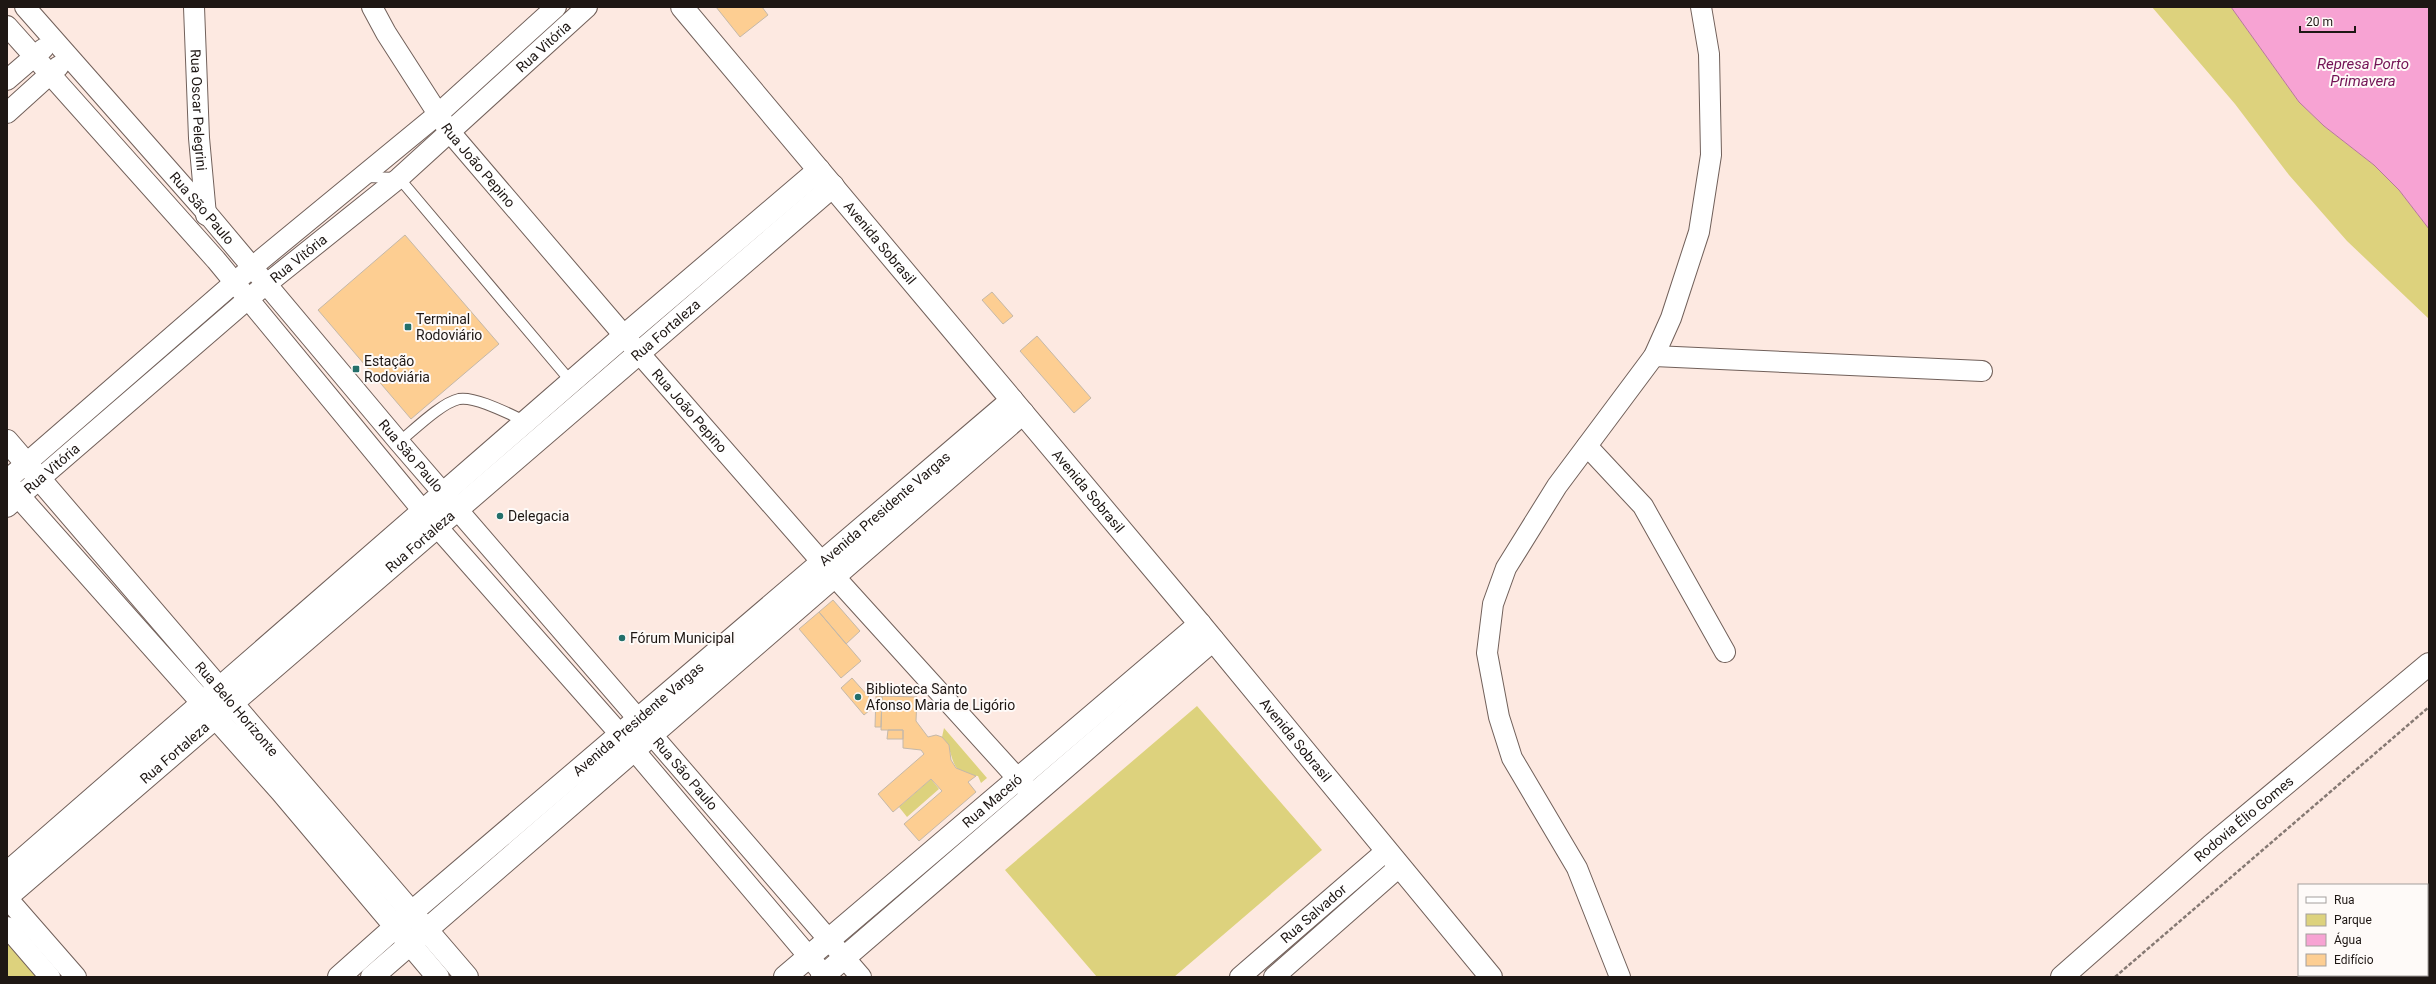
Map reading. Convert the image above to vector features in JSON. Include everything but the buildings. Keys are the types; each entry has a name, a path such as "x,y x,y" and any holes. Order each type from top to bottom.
{"street":[{"name":"Rua São Paulo","path":"25,7 205,211 251,268 399,442 444,492 714,806 828,941 861,977"},
{"name":"Rua Oscar Pelegrini","path":"194,7 199,138 205,211 216,260"},
{"name":"Rua João Pepino","path":"372,7 386,33 437,115 449,131 624,336 829,569 1033,796"},
{"name":"Rua Vitória","path":"98,414 188,350 266,284 399,178 587,7"},
{"name":"Avenida Sobrasil","path":"682,7 1206,632 1491,977"},
{"path":"1620,977 1577,868 1512,758 1499,717 1487,653 1493,604 1506,568 1557,486 1654,356 1671,318 1700,232 1711,155 1709,54 1701,7"},
{"path":"550,12 558,33"},
{"name":"Rua Vitória","path":"10,492 98,414 174,335 234,282 364,177 437,115 550,12"},
{"name":"Rua São Paulo","path":"7,26 216,260 423,511 695,821 824,976"},
{"path":"7,80 54,39"},
{"path":"7,113 69,57"},
{"path":"104,134 122,116"},
{"name":"Rua Fortaleza","path":"7,874 69,831 356,583 437,527 510,465 579,391 624,336 819,170"},
{"name":"Rua Fortaleza","path":"356,583 423,511 494,449 527,422 639,353 833,186"},
{"path":"304,225 318,242"},
{"path":"746,232 761,248"},
{"path":"676,292 690,309"},
{"path":"174,335 188,350"},
{"path":"1654,356 1982,371"},
{"name":"Avenida Presidente Vargas","path":"372,977 409,945 645,727 1017,407"},
{"name":"Rua Belo Horizonte","path":"7,441 159,620 217,703"},
{"path":"1587,446 1643,506 1725,652"},
{"path":"494,449 510,465"},
{"name":"Rua Belo Horizonte","path":"10,492 143,635 217,703 342,848 395,928 438,977"},
{"path":"508,608 527,589"},
{"path":"143,635 159,620"},
{"name":"Rua Maceió","path":"785,977 1018,780 1206,632"},
{"name":"Rua Maceió","path":"824,976 1033,796 1206,632"},
{"path":"559,666 578,649"},
{"name":"Rodovia Élio Gomes","path":"2062,977 2211,846 2429,664"},
{"name":"Avenida Presidente Vargas","path":"339,977 412,912 627,743"},
{"path":"695,821 714,806"},
{"name":"Rua Fortaleza","path":"7,897 69,831"},
{"name":"Rua Belo Horizonte","path":"342,848 412,912 467,977"},
{"name":"Rua Salvador","path":"1240,977 1393,859"},
{"name":"Rua Salvador","path":"1274,977 1393,859"},
{"path":"908,873 923,890"},
{"path":"753,891 771,874"},
{"path":"7,897 71,975"},
{"path":"7,927 50,977"}],"lane":[{"path":"364,177 399,178 579,391"},
{"path":"399,442 449,403 461,399 476,401 527,422"}],"path":[{"path":"2115,977 2429,708"}],"green space":[{"path":"2152,7 2231,7 2299,102 2324,126 2374,165 2399,190 2429,229 2429,319 2347,241 2289,175 2235,104"},
{"path":"1197,706 1322,850 1174,977 1097,977 1005,870"},
{"path":"944,728 987,778 981,783 978,776 968,774 956,767 947,744 942,737"},
{"path":"931,779 939,789 907,817 899,807"},
{"path":"7,941 39,977 7,977"}],"water":[{"name":"Represa Porto Primavera","path":"2231,7 2429,7 2429,229 2399,190 2374,165 2324,126 2299,102"}],"place":[{"name":"Terminal Rodoviário","path":"408,327"},
{"name":"Estação Rodoviária","path":"356,369"},
{"name":"Delegacia","path":"500,516"},
{"name":"Fórum Municipal","path":"622,638"},
{"name":"Biblioteca Santo Afonso Maria de Ligório","path":"858,697"}]}
